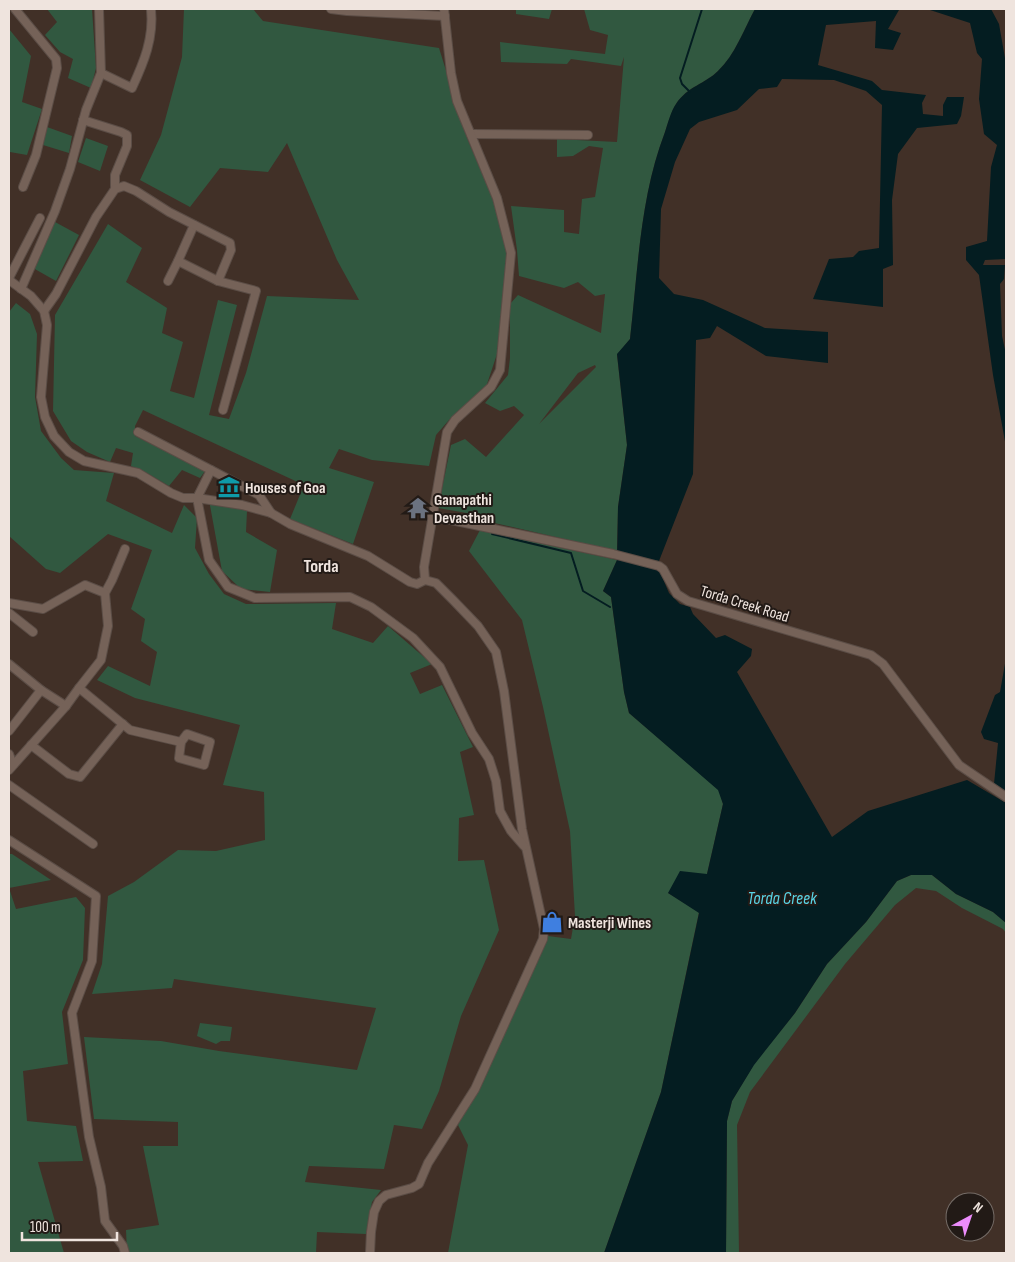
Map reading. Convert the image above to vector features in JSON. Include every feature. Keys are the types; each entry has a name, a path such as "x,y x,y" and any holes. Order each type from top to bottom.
{"street":[{"path":"15,9 56,59 57,68 36,155 22,187"},
{"path":"21,289 55,211 70,169 83,120 101,73 99,9"},
{"path":"101,73 132,88 146,58 152,21 151,9"},
{"path":"331,9 347,11 444,12 451,73 457,100 498,198 511,253 500,370 491,387 455,420 446,432 424,567 425,580"},
{"path":"83,120 127,135 127,146 114,175 115,189"},
{"path":"471,134 588,135"},
{"path":"44,311 56,294 96,217 115,189 124,186 136,191 169,212 230,243 231,250 218,281"},
{"path":"40,218 9,279 31,296 44,311 47,325 41,397 45,417 54,436 69,452 84,461 138,473 183,498 197,498 242,505 271,513 290,524 368,556 410,582 416,584 425,580 436,583 478,626 496,652 504,690 526,848 544,929 543,939 476,1089 428,1163 419,1184 412,1188 386,1195 379,1201 374,1212 370,1253"},
{"path":"168,281 194,225"},
{"path":"178,261 218,281 256,292 223,410"},
{"path":"138,432 259,495 271,513"},
{"path":"211,470 197,498 209,560 228,587 255,598 350,597 371,607 413,638 440,666 472,733 489,759 496,781 500,811 512,831 526,848"},
{"name":"Torda Creek Road","path":"432,516 613,554 659,566 663,569 676,594 688,601 871,655 883,664 960,765 1006,796"},
{"path":"11,767 66,706 101,660 108,626 105,593 125,549"},
{"path":"9,602 43,608 85,585 105,593"},
{"path":"9,612 33,632"},
{"path":"9,664 41,690 66,706"},
{"path":"79,688 130,730 181,742"},
{"path":"10,725 41,690"},
{"path":"31,745 69,774 80,777 123,724"},
{"path":"187,734 210,742 204,765 179,758 181,742 187,734"},
{"path":"9,754 11,767"},
{"path":"9,785 93,844"},
{"path":"9,840 96,896 92,961 72,1013 88,1127 101,1187 105,1221 123,1246 125,1253"}],"green space":[{"path":"47,9 92,9 96,68 91,88 68,78 73,59 60,52 45,35 57,22"},
{"path":"184,9 253,9 263,21 439,48 467,138 492,197 508,251 497,354 486,387 449,420 436,435 429,466 372,460 339,449 329,468 374,482 353,544 290,519 304,485 143,410 135,426 135,436 205,471 200,478 182,470 169,486 131,466 133,453 116,448 110,462 87,452 71,441 53,411 55,315 108,224 142,248 126,282 167,308 162,333 183,342 170,391 194,398 218,300 237,305 209,415 229,419 246,373 267,296 359,300 337,260 287,143 268,172 220,168 190,207 140,180 161,135 182,57"},
{"path":"516,9 552,9 549,19 516,14"},
{"path":"584,9 755,9 724,65 713,75 686,93 676,104 650,182 641,234 630,339 617,355 627,445 618,507 617,551 477,519 478,515 438,508 451,445 465,439 486,457 524,415 514,406 500,411 485,403 508,375 510,358 510,304 518,295 601,333 605,294 595,296 578,282 564,288 519,276 511,206 564,210 564,232 579,234 582,199 595,197 603,148 589,146 573,156 557,157 557,139 617,142 624,57 621,66 571,59 567,64 501,62 500,42 605,54 608,35 590,30","holes":["595,365 596,367 539,424 578,373"]},
{"path":"9,29 31,56 22,102 42,109 27,155 10,152 9,154"},
{"path":"47,127 72,136 69,153 43,145"},
{"path":"86,138 108,146 100,171 78,162"},
{"path":"55,222 79,235 56,281 33,268"},
{"path":"16,303 30,314 37,334 35,397 41,431 61,458 74,470 114,473 106,501 172,533 184,505 197,518 195,548 209,574 224,594 246,604 336,603 332,629 373,643 388,626 432,664 410,673 420,694 442,685 473,747 460,752 474,815 459,818 458,861 484,860 499,930 461,1016 439,1091 422,1129 394,1125 384,1169 309,1166 305,1182 381,1190 372,1202 366,1234 317,1232 316,1253 127,1253 126,1230 159,1225 143,1146 178,1146 178,1122 94,1119 84,1037 161,1041 357,1070 376,1008 174,979 172,988 92,994 102,964 108,896 134,882 178,850 216,851 265,840 264,792 223,785 240,725 135,698 97,680 108,666 150,686 157,652 141,641 145,619 131,609 152,550 108,534 60,573 46,569 9,536 9,312"},
{"path":"209,500 247,511 246,532 277,550 270,592 241,589 222,571"},
{"path":"480,530 617,560 603,591 611,597 624,692 629,713 719,790 723,804 707,874 668,893 699,912 661,1092 604,1253 448,1253 468,1145 458,1125 548,936 571,939 575,916 570,831 522,620 469,551"},
{"path":"9,854 12,854 51,880 9,888"},
{"path":"911,875 932,875 956,894 993,912 1006,923 1006,933 1003,929 962,908 936,891 916,888 895,905 845,964 750,1092 737,1125 739,1253 726,1253 727,1121 732,1101 754,1064 795,1013 827,964 866,922 897,881"},
{"path":"9,888 16,909 76,897 85,908 83,960 62,1012 68,1064 23,1071 27,1121 76,1126 83,1161 38,1162 64,1253 9,1253"},
{"path":"200,1023 232,1027 230,1041 221,1041 216,1044 197,1036"}],"water":[{"name":"Torda Creek","path":"755,9 927,9 899,10 888,29 901,33 893,50 875,48 876,21 826,25 818,65 872,81 882,90 926,95 922,103 923,114 943,116 943,105 947,97 964,97 961,116 957,124 917,128 898,154 892,200 893,265 883,269 883,307 813,299 829,259 853,257 859,251 879,248 882,105 866,91 834,80 782,79 777,87 759,89 737,110 699,122 690,129 675,162 661,209 659,278 674,294 703,300 765,328 828,332 828,363 766,356 717,326 710,338 696,340 693,474 659,561 644,559 660,572 669,593 680,604 690,607 693,614 716,638 725,635 752,649 751,656 737,672 832,837 868,811 967,780 1006,803 1006,923 993,912 956,894 932,875 911,875 897,881 866,922 827,964 795,1013 754,1065 732,1101 727,1121 726,1253 604,1253 661,1092 699,913 668,893 680,871 707,874 723,804 718,790 629,713 624,692 611,597 603,591 617,560 618,507 627,445 617,354 630,339 645,208 650,182 671,114 676,104 686,93 713,75 724,65"},
{"path":"927,9 991,9 999,24 1006,64 1006,259 985,260 983,265 1005,265 1004,279 1000,284 1002,336 1006,354 1006,447 993,375 979,275 966,260 966,247 987,241 991,167 997,145 984,134 979,99 982,59 977,53 970,23"},
{"path":"1006,658 1006,792 994,784 998,743 984,739 981,732 995,695 1000,692"}],"waterway":[{"path":"690,92 682,84 680,78 702,9"},
{"path":"492,534 571,553 583,591 610,607"}],"place":[{"name":"Houses of Goa","path":"229,487"},
{"name":"Ganapathi Devasthan","path":"418,508"},
{"name":"Masterji Wines","path":"552,922"}],"district":[{"name":"Torda","path":"321,566"}]}
